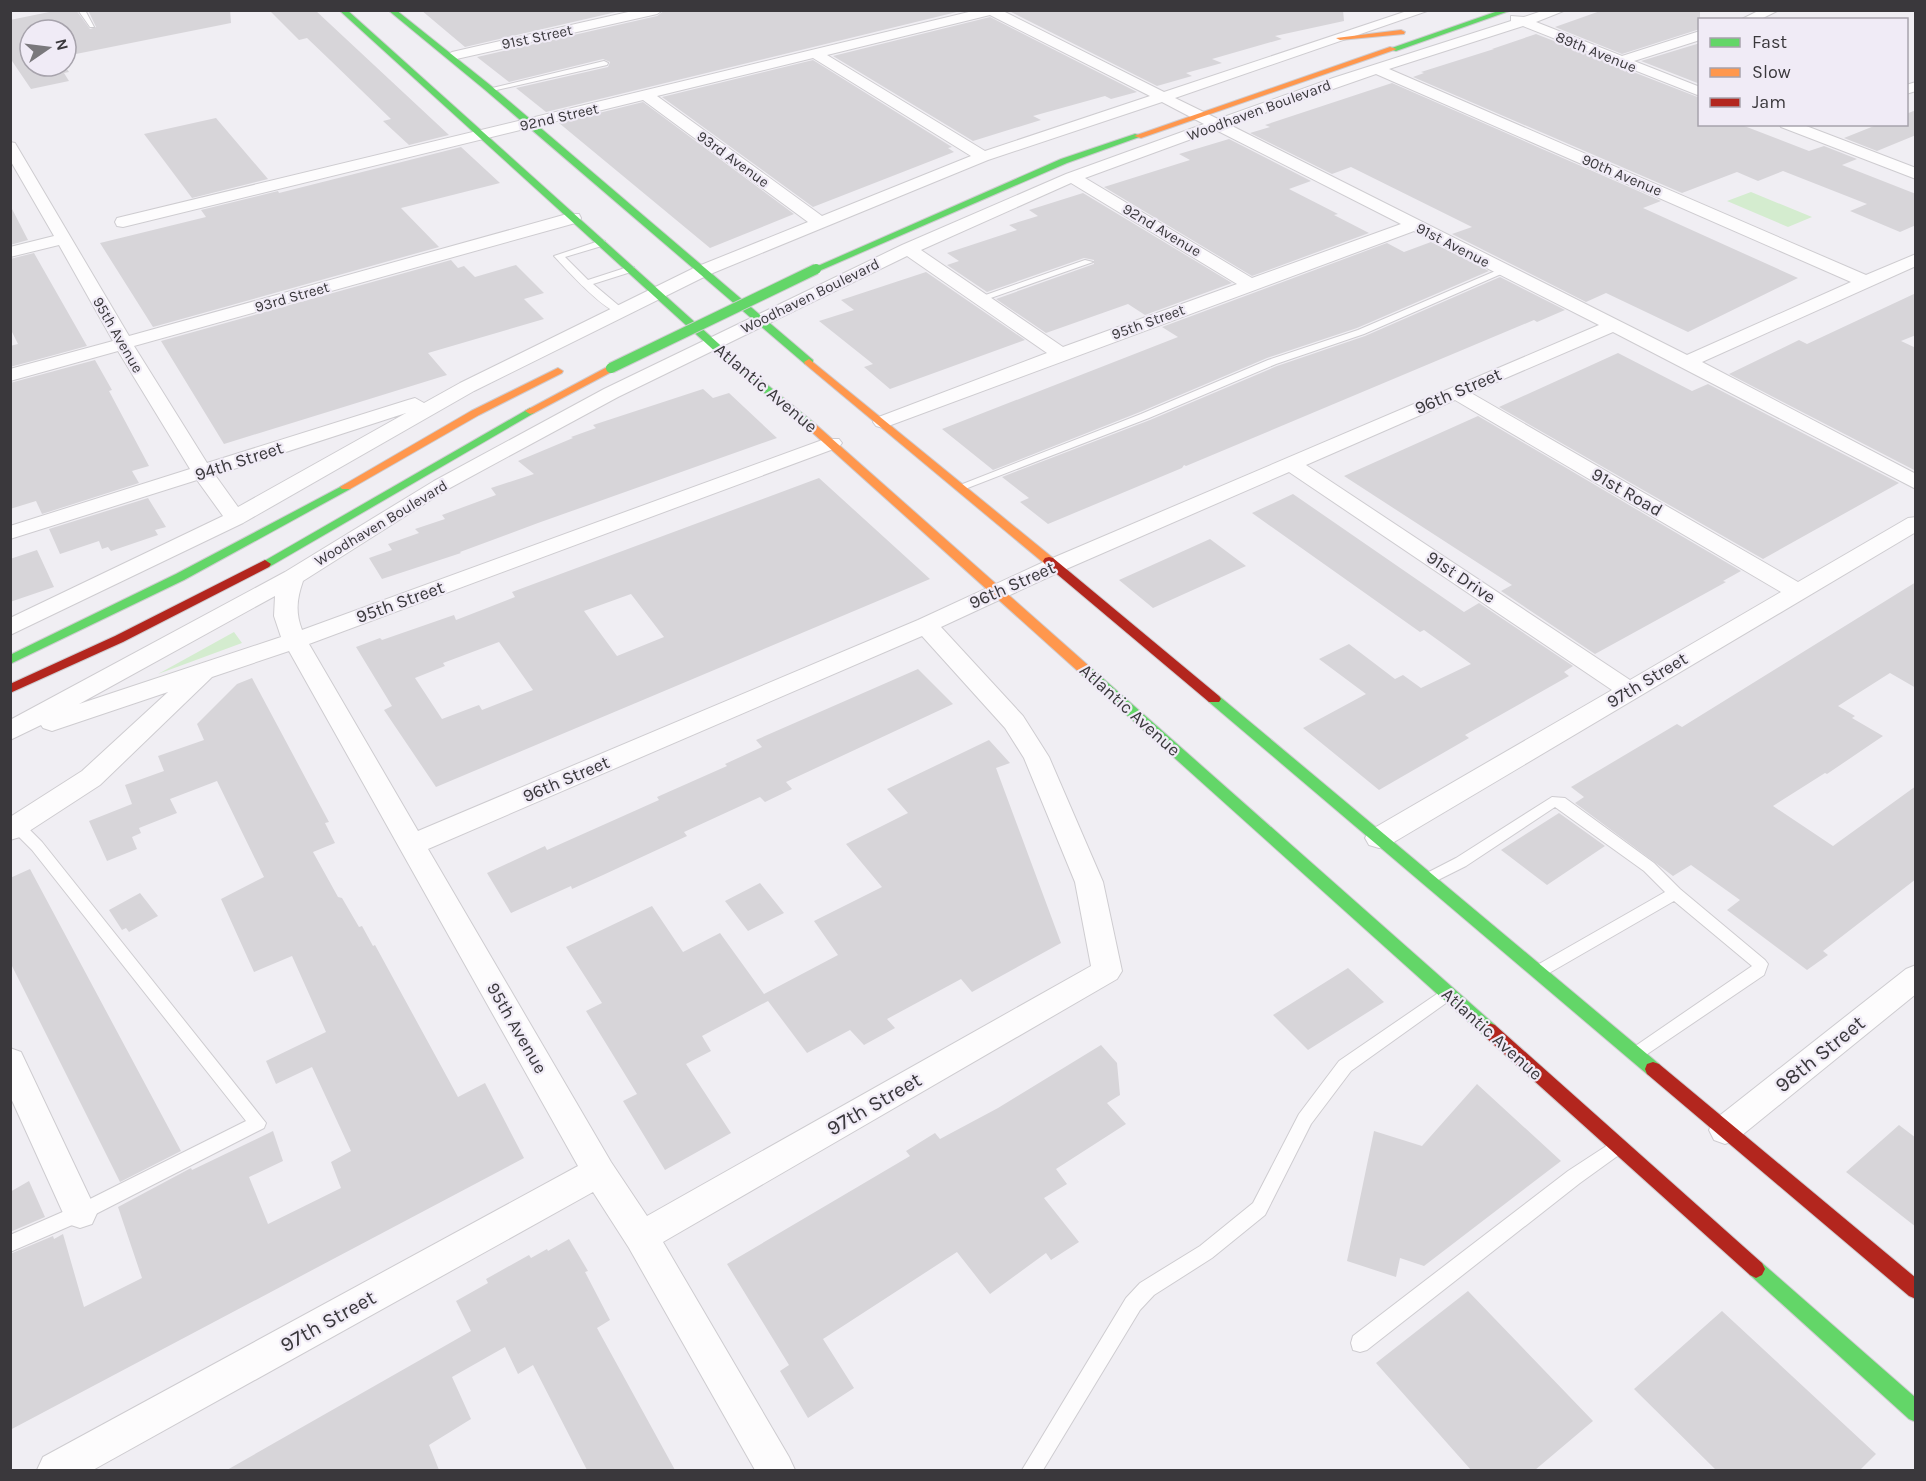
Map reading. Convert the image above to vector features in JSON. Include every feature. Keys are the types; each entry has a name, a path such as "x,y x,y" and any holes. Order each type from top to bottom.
{"main road":[{"name":"Atlantic Avenue","path":"342,10 714,345 831,443 1916,1412"},
{"path":"391,10 452,56 534,124 759,320 1056,565 1916,1290"},
{"name":"Woodhaven Boulevard","path":"1088,137 1464,10"},
{"name":"Woodhaven Boulevard","path":"10,689 119,639 256,569 494,430 611,368 816,269 1014,181 1198,114 1501,11"},
{"path":"1438,49 1447,31"},
{"path":"1340,38 1401,32"},
{"path":"711,297 741,283"},
{"path":"669,317 690,307"},
{"path":"10,660 91,623 253,540 475,413 575,363"}],"street":[{"name":"91st Street","path":"452,56 657,10"},
{"path":"10,628 235,518 467,387 702,271 983,157 1424,10"},
{"name":"Woodhaven Boulevard","path":"10,731 292,577 451,480 611,393 908,249 1072,177 1377,69 1560,10"},
{"path":"1751,18 1773,10"},
{"name":"92nd Street","path":"123,222 992,11"},
{"name":"91st Avenue","path":"992,11 1611,326 1687,362 1916,483"},
{"name":"89th Avenue","path":"1501,11 1521,22 1698,91"},
{"path":"1620,62 1698,36"},
{"path":"816,54 983,157"},
{"name":"90th Avenue","path":"1377,69 1867,282"},
{"name":"93rd Avenue","path":"647,96 819,222"},
{"path":"1801,126 1916,174"},
{"name":"95th Avenue","path":"12,151 123,344 201,473 235,518"},
{"name":"92nd Avenue","path":"1072,177 1251,285"},
{"name":"93rd Street","path":"10,375 573,218"},
{"name":"95th Street","path":"883,422 1061,354 1414,225"},
{"path":"10,252 63,239"},
{"path":"908,249 1061,354"},
{"path":"1687,362 1916,259"},
{"name":"96th Street","path":"413,844 926,625 1056,565 1611,326"},
{"name":"94th Street","path":"10,533 467,387"},
{"name":"91st Road","path":"1455,392 1798,591"},
{"name":"95th Street","path":"14,828 91,778 208,669 295,641 831,443"},
{"name":"91st Drive","path":"1292,464 1630,691"},
{"name":"97th Street","path":"1379,838 1916,523"},
{"name":"95th Avenue","path":"292,577 286,595 285,619 295,641 599,1172 641,1237 776,1470"},
{"name":"97th Street","path":"641,1237 1107,971 1089,882 1036,757 1014,722 926,625"},
{"path":"10,737 208,669"},
{"name":"98th Street","path":"1725,1130 1916,977"},
{"path":"10,1061 80,1213"},
{"name":"97th Street","path":"56,1470 599,1172"}],"lane":[{"path":"81,10 92,26"},
{"path":"492,89 604,63"},
{"path":"602,243 559,256 603,300 621,312"},
{"path":"982,298 1088,262"},
{"path":"587,283 631,269"},
{"path":"961,487 1145,416 1272,362 1370,328 1503,271"},
{"path":"1428,879 1461,862 1552,802 1560,802 1649,867 1674,893 1760,964 1758,971 1636,1055"},
{"path":"10,1244 80,1213 258,1123 37,846 14,828"},
{"path":"1538,972 1674,893"},
{"path":"1032,1470 1133,1304 1147,1289 1206,1252 1259,1209 1305,1119 1345,1066 1447,993"},
{"path":"1360,1343 1574,1177 1619,1146"}],"green space":[{"path":"1751,192 1812,217 1788,227 1727,201"},
{"path":"234,632 242,643 158,674"}],"building":[{"path":"59,10 76,10 90,29 96,27 88,10 230,10 231,23 78,54 78,18 20,18"},
{"path":"269,10 315,10 449,135 409,145 383,121 391,119 330,60 307,38 299,40"},
{"path":"421,10 625,10 465,47"},
{"path":"665,10 965,10 546,112 516,88 608,67 610,62 603,59 509,82 477,57 657,16"},
{"path":"1007,10 1343,10 1344,21 1275,36 1282,39 1212,59 1222,63 1186,73 1192,76 1157,86"},
{"path":"1603,10 1700,10 1698,30 1622,54 1555,27"},
{"path":"990,17 1137,92 1111,99 1105,96 1033,116 1041,120 973,141 833,56"},
{"path":"18,18 18,70 10,58 10,20"},
{"path":"1536,34 1698,97 1698,126 1744,126 1809,151 1824,146 1857,159 1842,165 1916,194 1916,225 1900,232 1850,211 1867,204 1783,171 1758,181 1737,172 1682,193 1413,77 1424,73 1421,72 1494,49 1492,49"},
{"path":"1698,44 1698,83 1641,61"},
{"path":"813,60 952,147 948,148 954,152 813,207 662,97"},
{"path":"24,78 67,78 69,81 31,89"},
{"path":"1392,83 1661,201 1643,208 1798,278 1688,332 1606,293 1586,302 1452,234 1472,227 1351,167 1332,174 1250,133 1270,127 1265,125"},
{"path":"643,102 794,214 710,248 559,123"},
{"path":"1916,110 1916,135 1877,151 1844,138 1874,126 1908,126 1908,113"},
{"path":"216,118 268,179 192,198 144,134"},
{"path":"1229,139 1311,181 1289,189 1369,233 1252,276 1104,187 1190,160 1179,154"},
{"path":"461,147 500,183 401,208 439,247 153,327 100,243 206,217 201,210 278,191 279,193"},
{"path":"1083,193 1232,283 1145,315 1128,304 1046,333 996,299 1094,264 1094,260 1084,258 987,292 947,265 959,261 947,253 1017,230 1009,225 1038,216 1029,210"},
{"path":"10,205 28,240 10,245"},
{"path":"1431,242 1489,271 1357,328 1267,358 1140,412 993,470 942,429 1178,337 1162,327 1387,243 1404,252"},
{"path":"34,253 87,346 10,367 10,346 18,344 10,328 10,259"},
{"path":"451,260 458,268 464,266 475,277 516,265 544,293 524,299 544,319 428,353 447,375 224,444 161,341"},
{"path":"926,272 1025,340 890,389 864,367 873,364 819,321 854,310 841,300"},
{"path":"1500,277 1565,310 1537,322 1534,320 1048,524 1020,502 1029,498 1002,477 1150,420 1277,366 1365,336"},
{"path":"1916,293 1916,335 1901,341 1916,348 1916,471 1729,374 1799,340 1807,344"},
{"path":"1618,353 1692,391 1708,384 1899,483 1763,559 1499,407"},
{"path":"95,360 149,466 132,471 139,483 42,514 36,501 10,509 10,383"},
{"path":"703,389 713,398 729,393 777,438 538,523 461,553 382,579 369,558 392,550 388,544 419,533 415,529 445,519 442,515 496,495 491,488 534,474 518,461 596,428 593,425"},
{"path":"1478,416 1741,571 1723,581 1726,582 1595,654 1501,591 1512,585 1344,476"},
{"path":"819,478 930,579 436,787 384,710 392,706 356,647 454,615 456,620 515,597 512,592","holes":["631,594 664,637 617,656 584,611","499,642 533,690 482,710 479,705 442,719 415,678 445,666 443,663"]},
{"path":"1293,494 1464,612 1479,603 1573,666 1564,672 1569,676 1465,735 1469,738 1379,790 1303,728 1366,694 1319,659 1349,644 1395,679 1403,675 1421,688 1471,664 1424,630 1420,632 1252,513"},
{"path":"148,498 166,527 155,530 158,535 111,551 108,547 102,549 99,541 60,554 49,529"},
{"path":"1210,539 1246,566 1153,608 1119,580"},
{"path":"37,550 54,587 10,602 10,559"},
{"path":"1916,582 1916,688 1890,673 1838,706 1855,716 1852,718 1883,736 1827,774 1825,773 1773,806 1833,846 1916,786 1916,879 1823,951 1828,955 1807,970 1727,910 1740,900 1691,865 1673,876 1575,803 1584,797 1571,787 1677,724 1682,727"},
{"path":"918,669 953,704 786,782 792,789 765,802 760,797 684,832 687,836 572,889 571,886 511,913 487,873 545,846 547,850 659,800 657,797 727,766 725,764 762,747 756,740"},
{"path":"252,678 329,822 325,823 335,843 313,852 338,897 342,898 359,927 362,926 373,946 375,945 458,1097 485,1083 524,1158 10,1430 10,1254 63,1234 84,1307 142,1278 118,1207 191,1168 192,1170 273,1131 283,1161 249,1177 268,1224 341,1188 331,1162 351,1151 312,1067 276,1084 266,1061 326,1032 292,956 254,972 221,899 264,877 217,781 170,799 177,813 139,828 141,833 132,837 137,849 107,861 89,821 132,804 125,785 164,771 158,756 204,740 197,724 237,684"},
{"path":"989,740 1010,763 996,768 1061,943 972,992 961,979 887,1019 895,1028 864,1045 850,1030 807,1053 768,1001 702,1036 711,1051 686,1064 731,1133 665,1170 623,1101 637,1094 586,1011 602,1003 566,947 652,906 683,952 720,933 764,994 838,955 814,921 882,887 846,844 908,813 887,789"},
{"path":"1559,813 1605,846 1547,885 1501,850"},
{"path":"30,869 181,1151 120,1182 10,962 10,878"},
{"path":"760,883 784,913 748,931 725,901"},
{"path":"140,893 158,916 129,932 126,928 122,930 109,910"},
{"path":"1348,968 1384,1002 1308,1050 1273,1015"},
{"path":"1101,1045 1117,1063 1120,1095 1107,1103 1126,1124 1056,1169 1067,1184 1044,1198 1079,1242 1051,1260 1046,1253 990,1294 957,1252 823,1339 854,1388 808,1418 780,1371 789,1365 727,1264 910,1156 906,1151 935,1133 940,1139 998,1108"},
{"path":"1477,1084 1561,1161 1424,1266 1400,1258 1396,1277 1347,1261 1374,1131 1422,1146"},
{"path":"1899,1125 1916,1138 1916,1227 1846,1172"},
{"path":"29,1181 45,1217 10,1232 10,1192"},
{"path":"569,1239 588,1271 585,1272 610,1320 597,1328 675,1470 587,1470 533,1365 518,1374 505,1347 452,1377 471,1419 429,1445 439,1470 227,1470 471,1331 456,1301 488,1283 486,1279 529,1255 531,1258"},
{"path":"1468,1291 1593,1421 1535,1470 1471,1470 1376,1363"},
{"path":"1722,1311 1876,1454 1860,1470 1716,1470 1634,1389"}],"traffic: fast":[{"path":"342,10 734,363 809,424"},
{"path":"391,10 487,87 809,362"},
{"path":"1393,49 1509,10"},
{"path":"816,269 1064,161 1138,136"},
{"path":"611,368 816,269"},
{"path":"265,564 530,411"},
{"path":"10,660 180,577 346,487"},
{"path":"1085,670 1489,1030"},
{"path":"1214,699 1653,1069"},
{"path":"1756,1269 1916,1412"}],"traffic: slow":[{"path":"1340,38 1401,32"},
{"path":"1138,136 1393,49"},
{"path":"809,362 1049,561"},
{"path":"530,411 611,368"},
{"path":"346,487 475,413 558,371"},
{"path":"809,424 1085,670"}],"traffic: jam":[{"path":"1049,561 1214,699"},
{"path":"10,689 119,639 265,564"},
{"path":"1489,1030 1756,1269"},
{"path":"1653,1069 1916,1290"}]}
